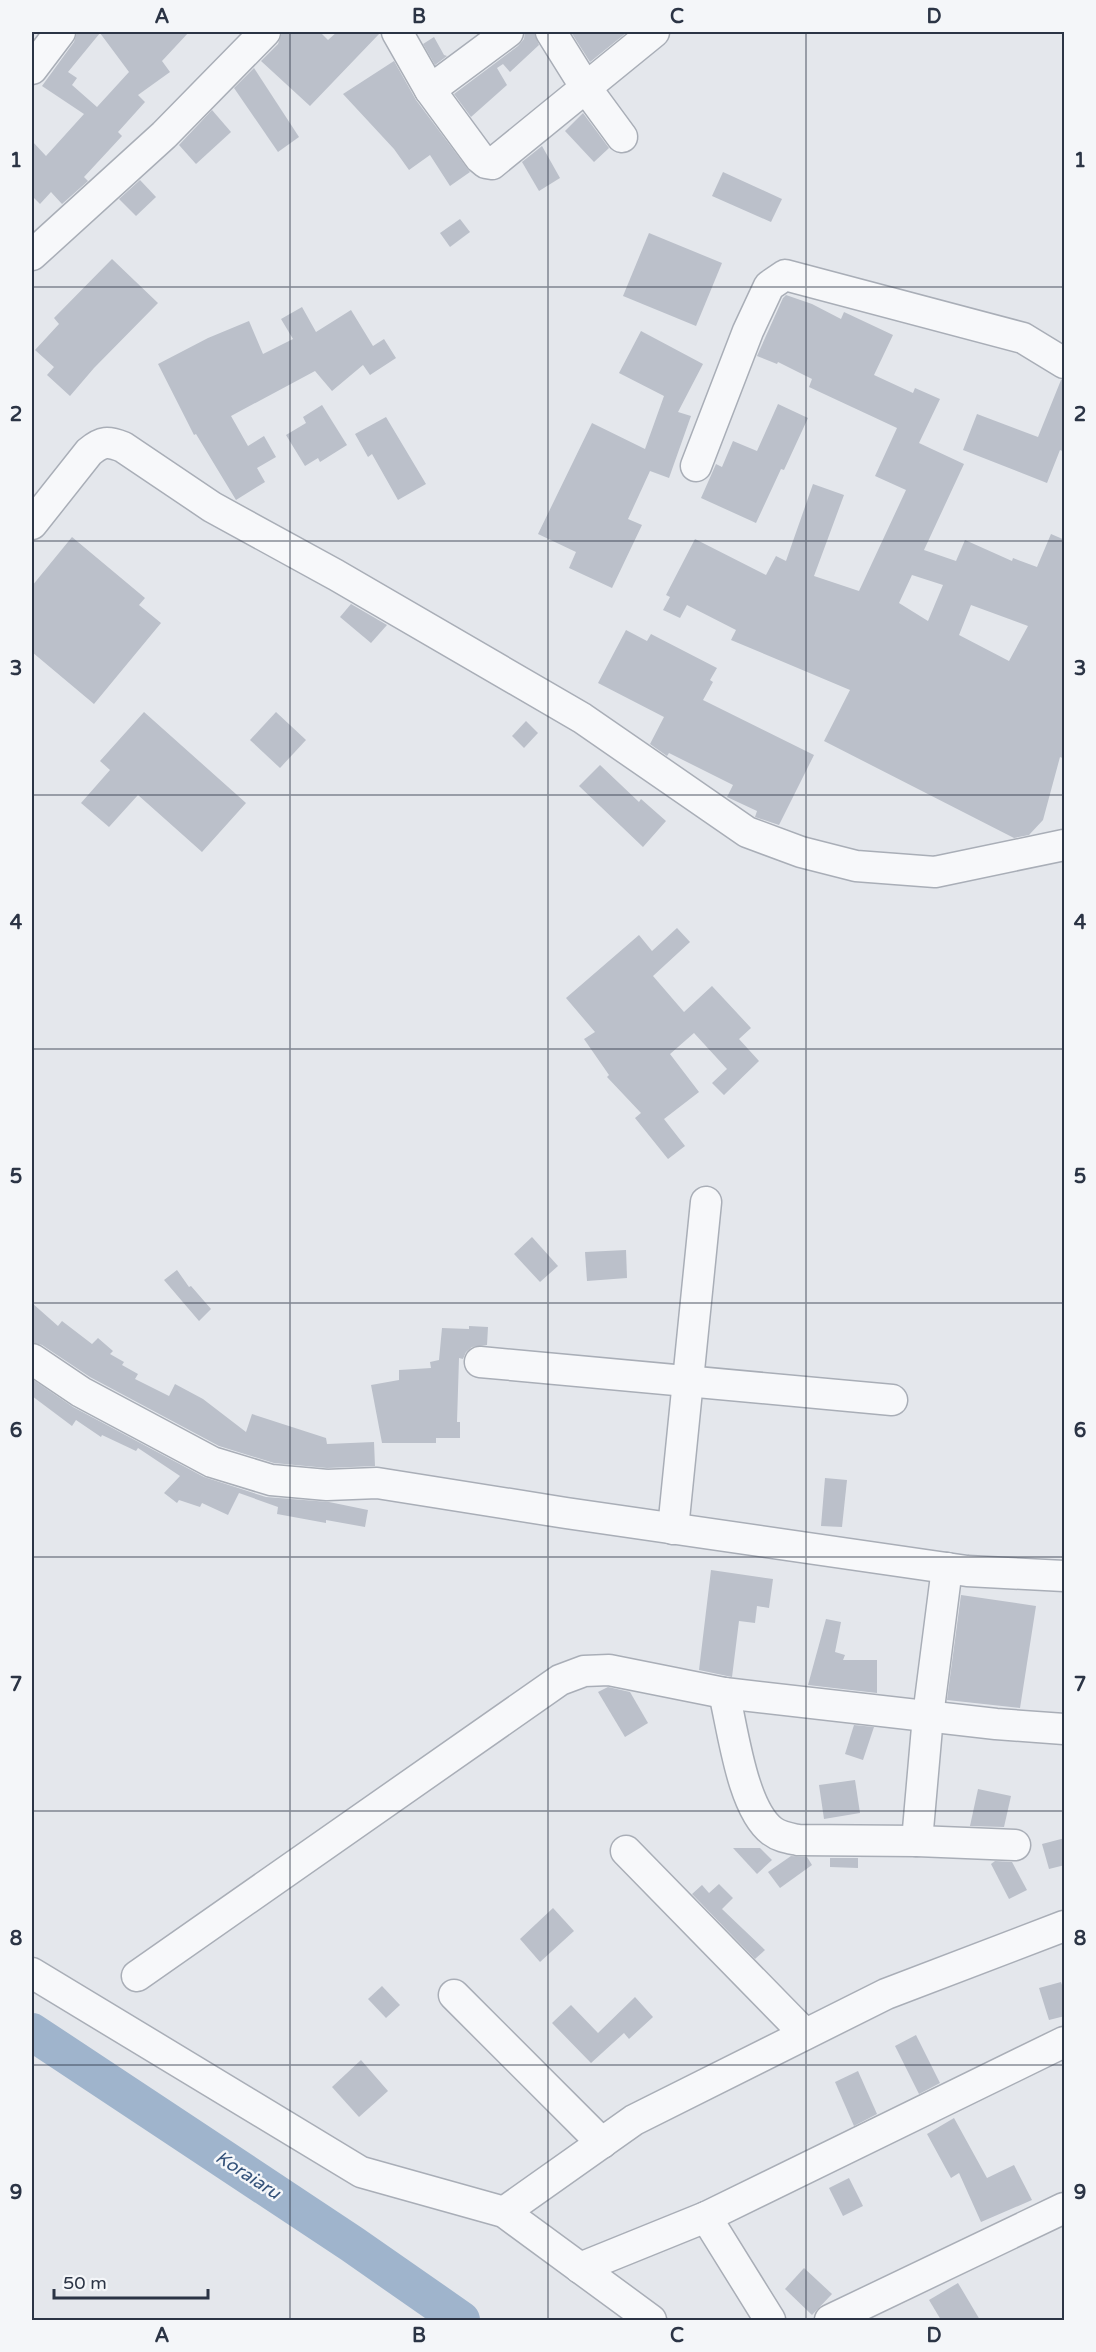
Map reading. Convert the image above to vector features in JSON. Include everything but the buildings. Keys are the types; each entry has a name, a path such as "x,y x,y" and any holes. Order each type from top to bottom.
{"street":[{"path":"32,69 60,32"},
{"path":"397,32 430,90 480,158 492,164 654,32"},
{"path":"430,90 508,32"},
{"path":"551,32 586,88 622,137"},
{"path":"32,255 165,135 256,35"},
{"path":"696,466 748,331 769,286 785,275 1023,338 1065,363"},
{"path":"32,524 89,452 100,442 108,442 123,447 212,507 336,575 582,718 747,832 801,852 856,866 935,872 1065,845"},
{"path":"673,1529 706,1202"},
{"path":"32,1359 81,1392 212,1461 271,1480 327,1485 377,1483 673,1529 947,1568 1065,1576"},
{"path":"480,1362 892,1400"},
{"path":"917,1840 928,1716 947,1568"},
{"path":"137,1976 560,1680 584,1671 609,1670 724,1693 1065,1730"},
{"path":"724,1693 751,1803 771,1830 783,1837 798,1840 917,1840 1015,1845"},
{"path":"626,1851 805,2034"},
{"path":"504,2212 634,2120 886,1994 1065,1926"},
{"path":"32,1973 361,2172 504,2212 651,2320"},
{"path":"454,1995 602,2143"},
{"path":"580,2268 706,2217 1065,2042"},
{"path":"830,2320 1065,2208"},
{"path":"706,2217 770,2320"}],"waterway":[{"name":"Koraiaru","path":"32,2032 352,2244 461,2320"}]}
